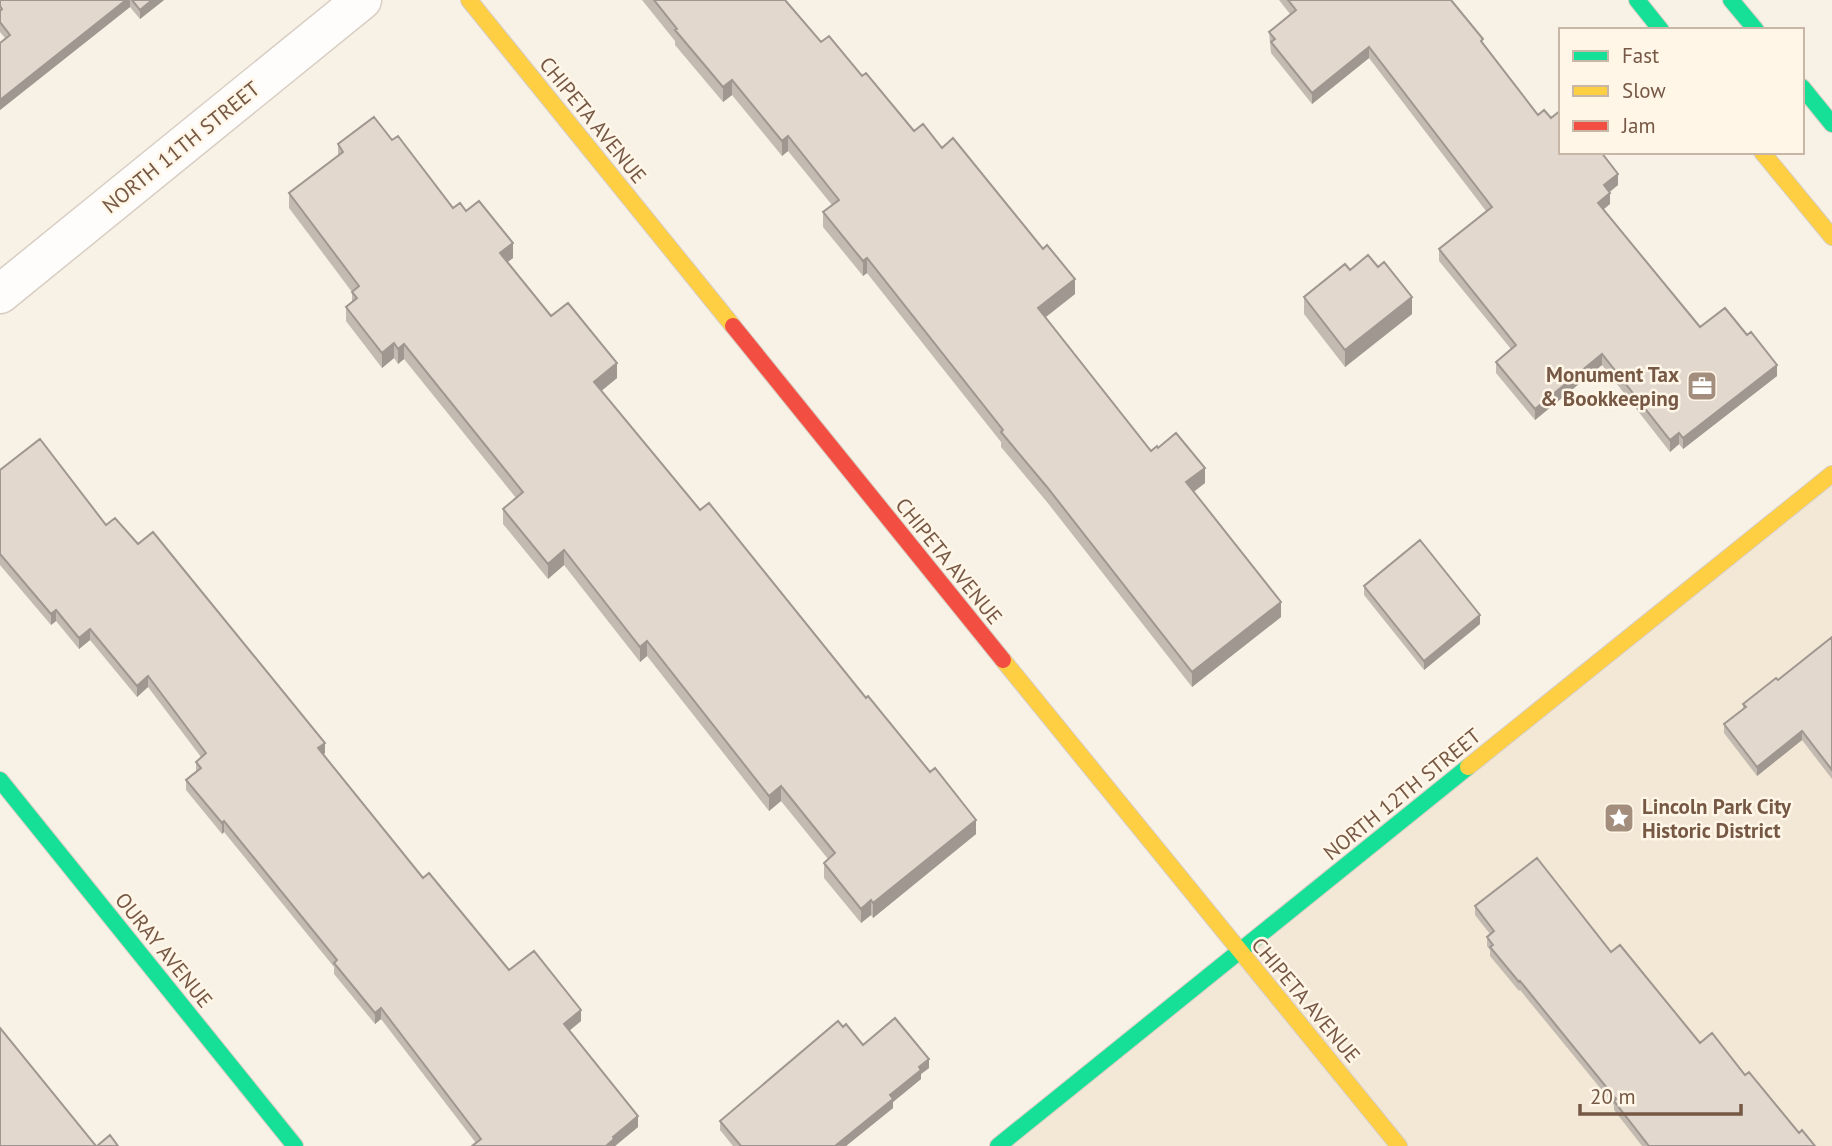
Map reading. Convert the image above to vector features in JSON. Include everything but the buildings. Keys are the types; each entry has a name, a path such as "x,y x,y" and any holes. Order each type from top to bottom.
{"street":[{"name":"NORTH 11TH STREET","path":"0,293 362,0"},
{"name":"CHIPETA AVENUE","path":"469,0 1399,1146"},
{"path":"1637,0 1659,28"},
{"path":"1731,0 1754,28"},
{"path":"1804,89 1832,124"},
{"path":"1764,154 1832,237"},
{"name":"NORTH 12TH STREET","path":"998,1146 1832,474"},
{"name":"OURAY AVENUE","path":"0,780 295,1146"}],"shaded area":[{"name":"Lincoln Park City Historic District","path":"1832,475 1832,1146 998,1146"}],"traffic: fast":[{"path":"1637,0 1659,28"},
{"path":"1731,0 1754,28"},
{"path":"1804,89 1832,124"},
{"path":"998,1146 1468,767"},
{"path":"0,780 295,1146"}],"traffic: slow":[{"path":"469,0 733,326"},
{"path":"1764,154 1832,237"},
{"path":"1468,767 1832,474"},
{"path":"1003,660 1399,1146"}],"traffic: jam":[{"path":"733,326 1003,660"}],"place":[{"name":"Monument Tax & Bookkeeping","path":"1702,386"},
{"name":"Lincoln Park City Historic District","path":"1619,818"}]}
